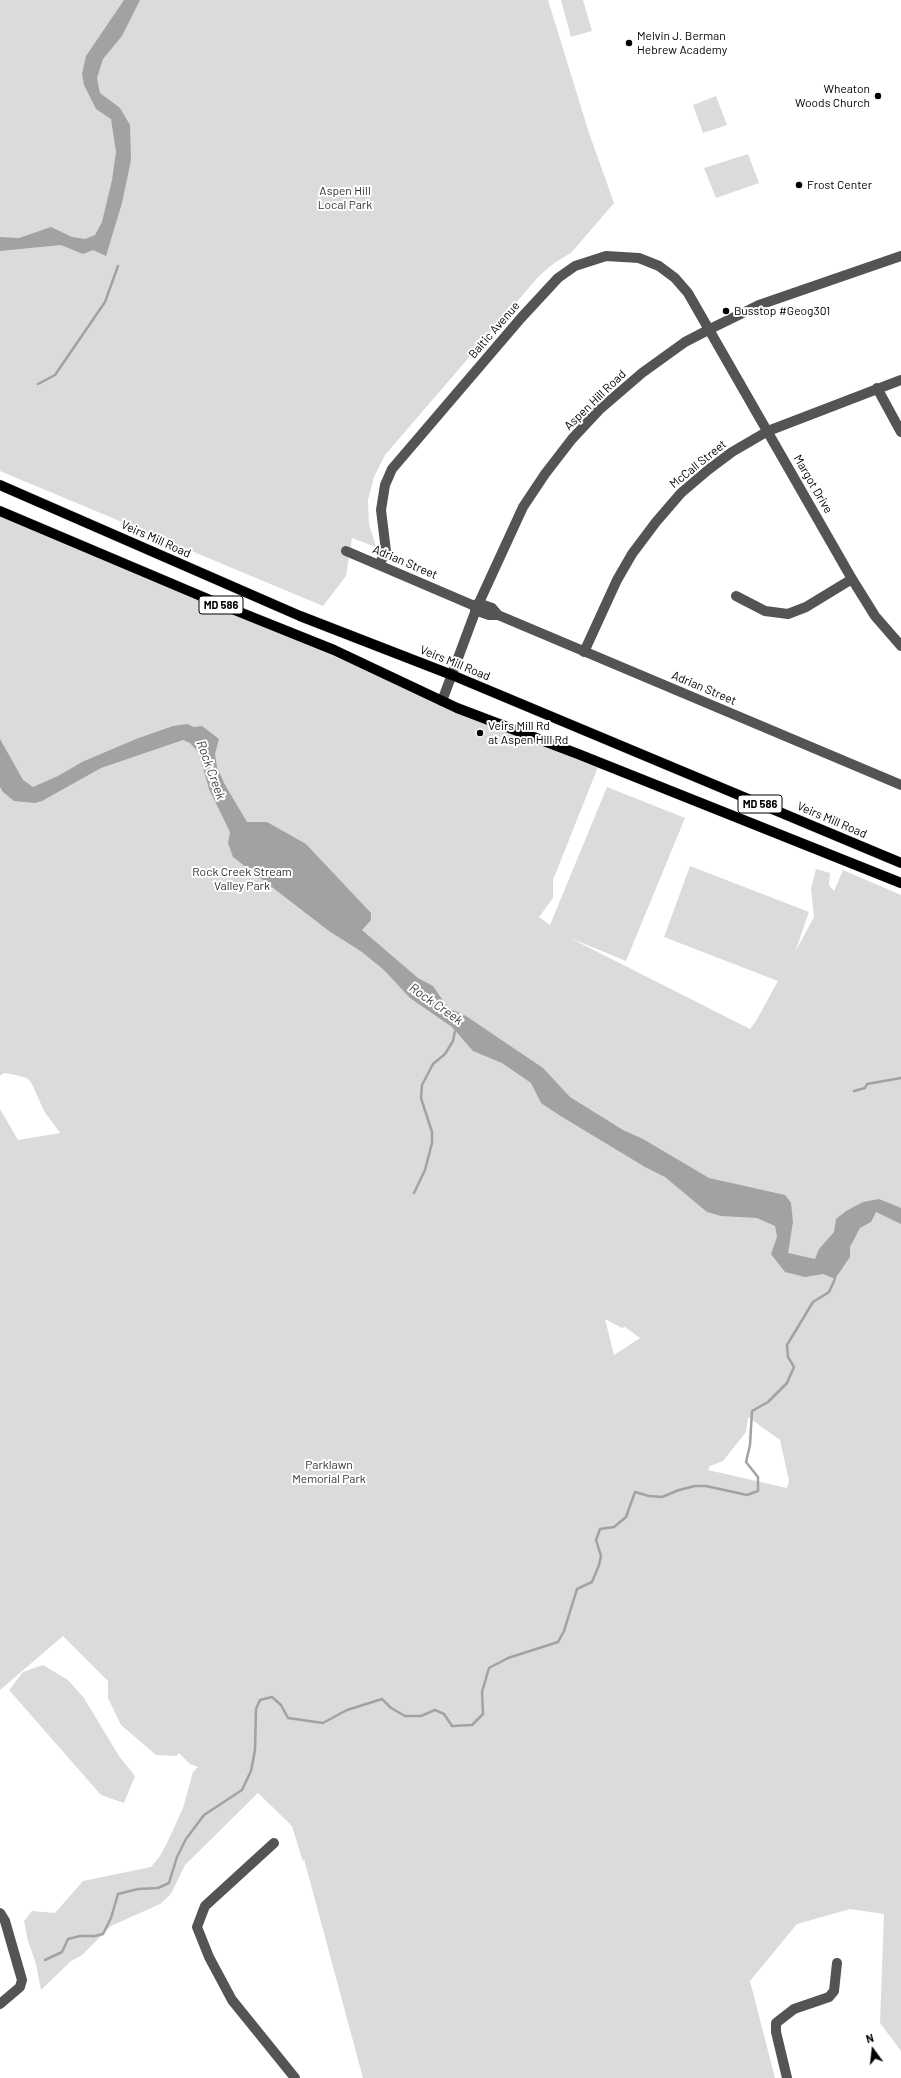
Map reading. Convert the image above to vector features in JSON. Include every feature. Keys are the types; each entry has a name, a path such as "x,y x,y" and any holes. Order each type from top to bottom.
{"main road":[{"name":"Veirs Mill Road","path":"0,485 300,616 452,675 901,863"},
{"name":"MD 586","path":"0,511 222,605 334,650 442,701 901,883"}],"street":[{"name":"Baltic Avenue","path":"379,565 386,551 381,510 385,485 392,469 521,318 558,278 575,266 606,256 639,258 659,266 675,278 688,293 710,329"},
{"name":"Aspen Hill Road","path":"442,701 477,607 523,507 545,474 572,439 599,410 642,373 685,342 710,329 759,305 901,256"},
{"name":"Margot Drive","path":"710,329 852,579 875,616 901,646"},
{"name":"McCall Street","path":"584,652 617,580 632,554 656,522 681,493 732,452 768,431 901,380"},
{"path":"877,388 901,432"},
{"name":"Adrian Street","path":"346,551 477,607 492,608 498,615 901,785"},
{"path":"736,596 765,611 788,614 806,607 852,579"},
{"path":"274,1842 205,1906 198,1927 209,1957 232,2000 295,2078"},
{"path":"0,1913 5,1921 22,1980 20,1987 0,2004"},
{"path":"788,2078 776,2032 776,2023 794,2009 829,1997 834,1990 837,1962"}],"green space":[{"name":"Aspen Hill Local Park","path":"0,0 548,0 589,133 614,203 571,253 554,263 539,276 385,455 374,477 368,500 369,524 376,547 352,538 346,576 323,606 0,471"},
{"path":"561,0 583,0 592,31 571,37"},
{"path":"716,96 727,125 703,133 693,105"},
{"path":"748,154 759,183 716,198 704,168"},
{"path":"0,516 598,767 553,880 553,898 539,917 550,925 607,787 685,818 626,961 570,938 750,1029 778,981 664,937 690,866 809,912 795,952 814,917 811,889 816,869 830,873 829,885 834,891 843,870 901,895 901,2051 880,2023 884,1914 850,1909 797,1924 750,1981 775,2078 363,2078 304,1859 303,1862 292,1826 258,1793 185,1865 172,1892 167,1898 160,1904 111,1926 82,1955 71,1961 41,1990 36,1964 28,1941 24,1921 32,1911 55,1913 83,1881 151,1867 160,1856 167,1843 183,1808 193,1772 198,1767 190,1764 179,1753 176,1756 156,1755 121,1725 108,1698 108,1681 63,1636 0,1690 0,1109 18,1140 60,1133 44,1111 32,1084 27,1078 4,1073 0,1076","holes":["605,1319 622,1328 625,1327 640,1338 614,1355","748,1417 780,1440 789,1481 787,1488 708,1470 710,1466 723,1461 746,1432"]},
{"path":"43,1665 68,1680 84,1698 119,1756 135,1776 124,1803 101,1795 9,1690 23,1672"}],"water":[{"path":"124,0 140,0 122,36 103,59 97,78 100,93 120,108 130,125 131,160 122,203 106,256 93,250 83,254 61,245 0,251 0,237 19,238 51,227 72,237 85,239 95,235 102,222 112,180 116,152 111,119 96,109 84,85 82,74 86,56"},
{"name":"Rock Creek","path":"187,724 194,727 202,726 219,739 215,754 217,767 225,785 247,822 267,822 306,844 371,913 371,920 362,930 418,978 433,986 448,1008 466,1016 543,1068 570,1097 623,1130 643,1139 709,1178 785,1195 791,1203 793,1222 788,1253 815,1259 819,1249 834,1232 836,1219 846,1211 863,1202 879,1199 901,1208 901,1224 876,1212 871,1222 860,1228 850,1247 850,1257 835,1279 823,1274 805,1277 785,1272 771,1254 777,1237 775,1226 757,1218 721,1216 707,1212 665,1177 645,1167 541,1103 531,1083 502,1063 473,1051 452,1027 410,998 384,970 362,952 329,931 233,857 228,843 230,832 209,789 199,753 190,743 183,740 101,768 42,801 35,803 14,801 3,792 0,787 0,739 23,780 33,787 58,776 82,762 136,739 173,726"}],"waterway":[{"path":"38,384 55,375 105,302 118,266"},
{"name":"Rock Creek","path":"414,1193 425,1170 432,1143 432,1132 421,1098 422,1085 433,1064 445,1054 453,1041 455,1031"},
{"path":"854,1091 865,1088 867,1084 901,1078"},
{"path":"45,1960 62,1952 68,1939 80,1936 95,1936 103,1934 111,1918 118,1894 138,1889 158,1888 169,1883 177,1857 186,1839 204,1815 242,1790 251,1771 255,1750 256,1709 260,1700 272,1697 281,1705 288,1718 323,1723 347,1710 382,1699 391,1708 405,1716 421,1716 435,1710 444,1714 452,1726 472,1725 483,1714 482,1692 489,1668 508,1658 558,1642 564,1631 577,1589 592,1582 599,1565 601,1556 596,1540 600,1529 614,1527 626,1517 635,1492 649,1496 662,1497 679,1490 695,1486 706,1486 747,1495 758,1491 758,1477 746,1462 750,1445 752,1411 768,1402 787,1383 794,1367 788,1357 787,1345 813,1302 829,1292 835,1279"}],"place":[{"name":"Melvin J. Berman Hebrew Academy","path":"629,43"},
{"name":"Wheaton Woods Church","path":"878,96"},
{"name":"Frost Center","path":"799,185"},
{"name":"Busstop #Geog301","path":"726,311"},
{"name":"Veirs Mill Rd at Aspen Hill Rd","path":"480,733"}],"park label":[{"name":"Rock Creek Stream Valley Park","path":"242,879"},
{"name":"Parklawn Memorial Park","path":"329,1472"}]}
